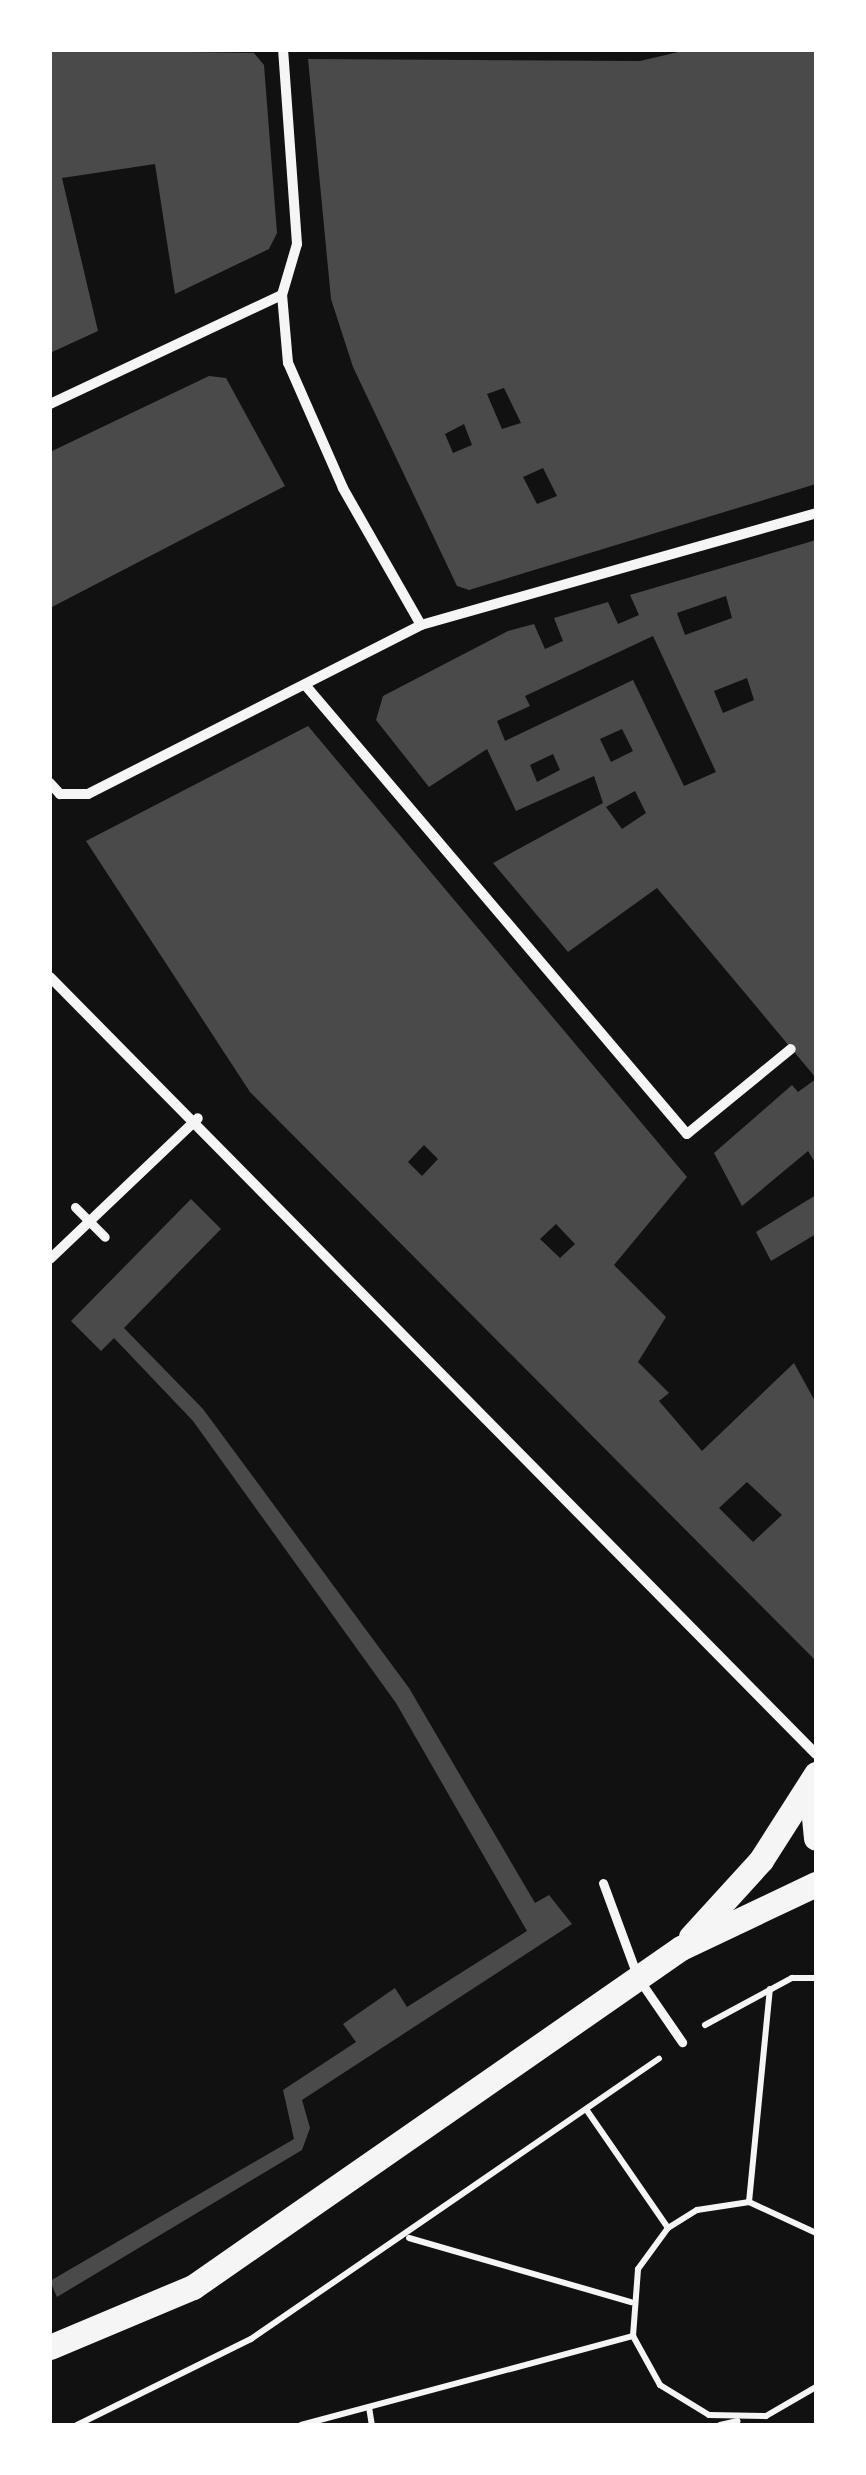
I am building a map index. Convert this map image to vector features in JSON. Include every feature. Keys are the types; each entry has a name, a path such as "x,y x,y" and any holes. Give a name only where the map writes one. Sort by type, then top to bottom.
{"main road":[{"path":"814,1778 816,1838"},
{"path":"680,1948 761,1860 814,1778"},
{"path":"50,2347 193,2287 680,1948 816,1884"}],"street":[{"path":"283,50 298,244 282,295 288,363 343,488 421,626"},
{"path":"50,404 282,295"},
{"path":"50,783 60,794 88,794 421,626 816,513"},
{"path":"306,686 687,1134 791,1049"},
{"path":"50,977 198,1118 816,1754"},
{"path":"50,1259 198,1118"},
{"path":"75,1207 106,1237"},
{"path":"603,1883 638,1978 682,2042"}],"path":[{"path":"77,2425 252,2339 408,2237 682,2042 770,1988 816,1978"},
{"path":"749,2202 770,1988"},
{"path":"588,2112 668,2228"},
{"path":"747,2419 675,2398 634,2336 631,2302 638,2269 668,2228 697,2210 749,2202 816,2234"},
{"path":"408,2237 631,2302"},
{"path":"301,2425 634,2336"},
{"path":"720,2425 747,2419 816,2387"},
{"path":"368,2407 372,2425"}],"building":[{"path":"50,50 254,53 264,65 277,233 269,249 175,294 155,164 62,178 98,331 50,353"},
{"path":"687,50 816,50 816,484 469,590 457,586 353,367 331,299 308,59 640,61","holes":["504,388 521,423 502,429 487,394","464,424 472,445 453,453 445,434","543,468 557,496 537,504 523,477"]},
{"path":"209,376 226,378 285,486 50,608 50,452"},
{"path":"816,540 816,1078 657,888 568,952 493,863 603,803 594,776 516,811 487,749 429,787 376,720 383,696 508,631 534,624 545,649 563,641 554,618 608,602 618,624 639,615 630,595","holes":["726,596 732,618 685,635 677,613","653,636 716,772 684,786 633,680 505,741 497,721 530,706 525,696","747,678 754,700 723,713 714,691","622,729 633,751 611,762 600,739","553,754 560,770 537,782 530,765","635,791 646,813 622,829 606,807"]},
{"path":"308,726 687,1177 614,1265 666,1317 638,1362 669,1393 659,1401 702,1451 794,1363 816,1403 816,1661 250,1092 86,841","holes":["424,1145 438,1159 422,1176 408,1162","556,1224 575,1244 560,1258 540,1239","747,1482 782,1515 753,1542 719,1508"]},
{"path":"816,1079 816,1164 808,1151 742,1206 714,1153 792,1085 798,1092"},
{"path":"816,1195 816,1234 771,1261 756,1232"},
{"path":"191,1199 221,1229 124,1328 203,1409 409,1688 535,1903 549,1895 572,1924 302,2100 310,2128 302,2150 57,2297 50,2281 294,2139 283,2090 356,2042 343,2024 395,1988 407,2007 527,1931 396,1703 193,1421 114,1338 101,1351 71,1321"}]}
